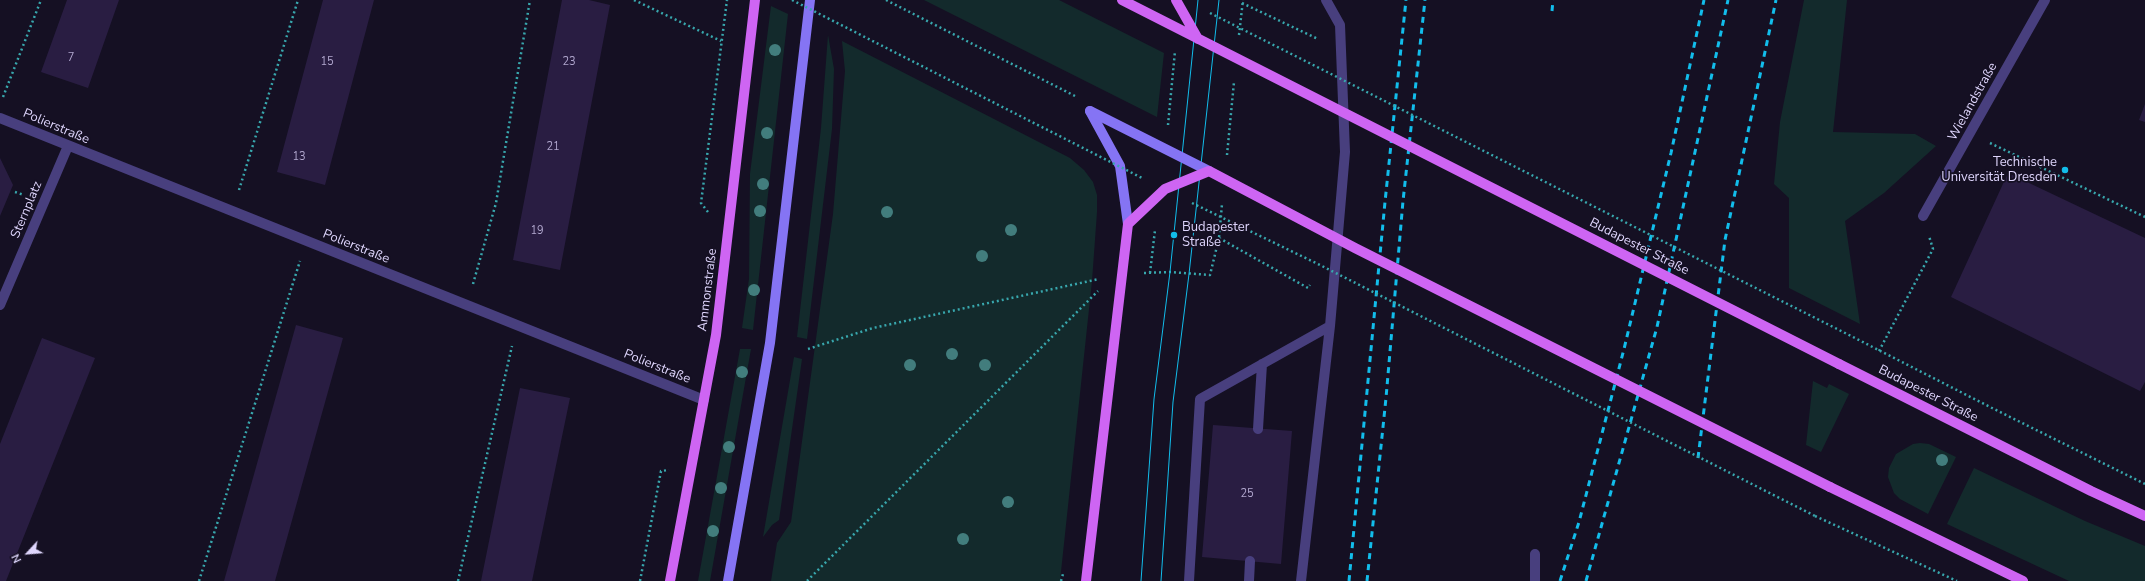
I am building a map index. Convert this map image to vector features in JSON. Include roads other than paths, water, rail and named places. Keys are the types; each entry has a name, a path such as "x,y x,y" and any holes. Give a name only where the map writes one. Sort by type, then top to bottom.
{"main road":[{"name":"Ammonstraße","path":"670,581 716,335 755,0"},
{"path":"728,581 770,344 810,0"},
{"name":"Budapester Straße","path":"1122,0 1839,364 2091,491 2145,516"},
{"path":"1176,0 1198,39"},
{"path":"1086,581 1128,224 1120,166 1090,111 1209,170 1362,251 1830,487 2023,581"},
{"path":"1128,224 1165,189 1209,170"}],"street":[{"path":"1301,581 1330,326 1345,152 1340,25 1326,0"},
{"name":"Wielandstraße","path":"1923,216 2045,0"},
{"name":"Polierstraße","path":"0,118 704,400"},
{"name":"Sternplatz","path":"0,305 68,146"},
{"path":"1189,581 1200,399 1330,326"},
{"path":"1258,428 1262,364"},
{"path":"1535,554 1535,581"},
{"path":"1249,581 1250,561"}],"tram line":[{"path":"1141,581 1154,399 1170,272 1198,0"},
{"path":"1161,581 1173,402 1189,274 1219,0"}],"railway":[{"path":"1349,581 1406,0"},
{"path":"1367,581 1386,398 1403,201 1425,0"},
{"path":"1552,11 1553,0"},
{"path":"1560,581 1579,522 1624,349 1671,153 1704,0"},
{"path":"1586,581 1657,327 1728,0"},
{"path":"1698,458 1725,240 1776,0"}],"place":[{"name":"Technische Universität Dresden","path":"2065,170"},
{"name":"Budapester Straße","path":"1174,235"}]}
